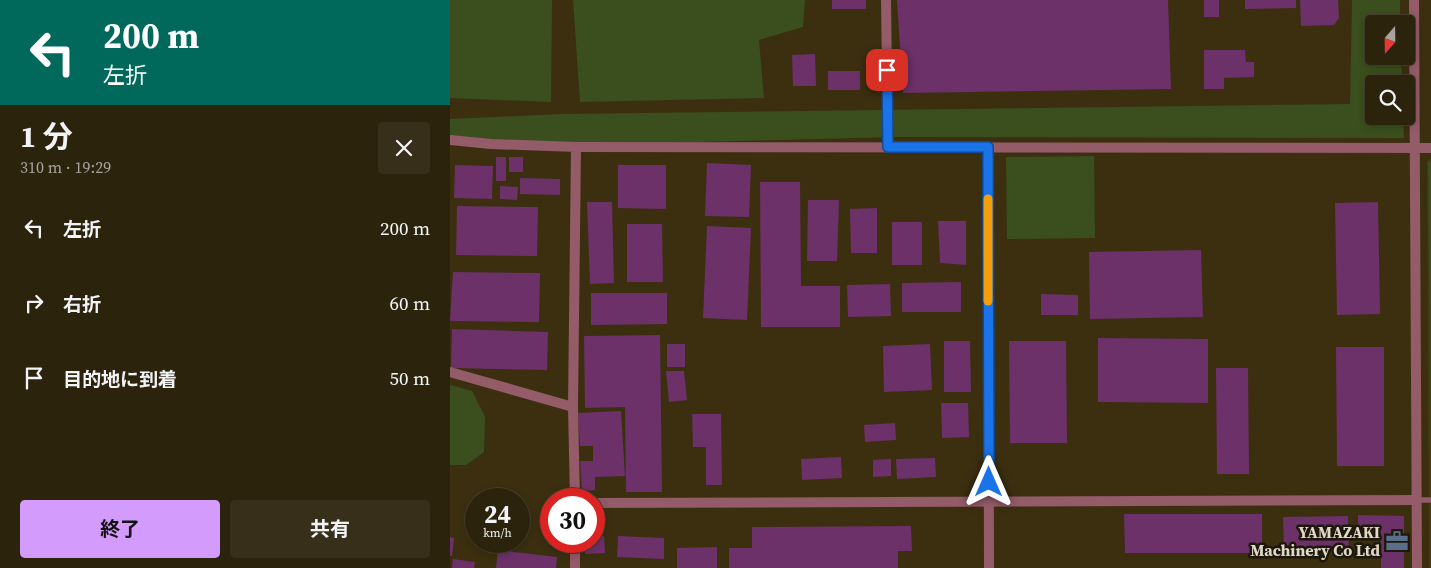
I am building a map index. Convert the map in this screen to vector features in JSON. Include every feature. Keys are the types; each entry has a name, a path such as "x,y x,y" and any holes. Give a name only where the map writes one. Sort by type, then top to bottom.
{"street":[{"path":"886,0 888,147"},
{"path":"1414,0 1417,568"},
{"path":"450,140 491,144 576,147 1431,148"},
{"path":"575,488 573,407 576,147"},
{"path":"988,147 989,568"},
{"path":"450,372 573,407"},
{"path":"605,503 1416,500"},
{"path":"575,553 575,568"}],"lane":[{"path":"1416,500 1431,500"}],"shaded area":[{"path":"1431,158 1431,568 1429,568 1427,162"}],"green space":[{"path":"450,0 552,0 551,102 450,98"},
{"path":"573,0 805,0 803,27 759,40 764,98 580,102"},
{"path":"1352,0 1400,0 1400,15 1365,15 1365,65 1401,65 1402,75 1365,75 1365,125 1403,125 1404,138 892,137 548,146 450,137 450,119 562,114 1350,104"},
{"path":"1094,156 1095,238 1007,239 1006,157"},
{"path":"1431,160 1431,465 1428,163"},
{"path":"450,385 472,391 485,417 484,452 466,465 450,465"}],"building":[{"path":"832,0 866,0 866,9 832,9"},
{"path":"897,0 1168,0 1171,89 903,93"},
{"path":"1204,0 1219,0 1219,17 1204,17"},
{"path":"1245,0 1296,0 1296,8 1245,9"},
{"path":"1300,0 1338,0 1339,18 1334,25 1301,26"},
{"path":"1204,50 1245,50 1246,62 1254,62 1254,77 1224,78 1224,89 1204,89"},
{"path":"815,54 816,86 793,86 792,55"},
{"path":"828,71 860,71 860,90 828,90"},
{"path":"496,157 506,157 506,181 496,181"},
{"path":"509,157 523,157 523,172 509,172"},
{"path":"707,163 751,165 749,217 705,216"},
{"path":"455,165 493,166 492,199 454,198"},
{"path":"618,165 666,165 666,209 618,208"},
{"path":"520,178 560,179 560,195 520,194"},
{"path":"760,182 800,182 801,286 840,286 840,327 761,327"},
{"path":"500,186 518,187 517,200 500,199"},
{"path":"808,200 839,200 837,261 807,261"},
{"path":"587,202 612,202 614,283 590,284"},
{"path":"1378,202 1380,314 1337,315 1335,203"},
{"path":"457,206 538,207 537,256 456,255"},
{"path":"877,208 877,253 851,253 850,209"},
{"path":"938,221 966,221 966,265 940,263"},
{"path":"892,222 922,222 922,265 892,265"},
{"path":"627,224 662,224 663,282 627,282"},
{"path":"707,226 751,228 747,320 703,318"},
{"path":"1201,250 1203,317 1090,319 1089,252"},
{"path":"453,272 540,273 539,322 450,321"},
{"path":"961,282 961,312 902,312 902,283"},
{"path":"890,284 891,316 848,317 847,285"},
{"path":"591,293 667,293 667,324 591,325"},
{"path":"1041,294 1078,295 1078,315 1041,315"},
{"path":"452,329 548,332 547,370 451,368"},
{"path":"660,335 662,492 626,492 625,407 585,408 584,336"},
{"path":"1098,338 1208,339 1208,403 1098,402"},
{"path":"944,341 970,341 971,392 944,392"},
{"path":"1009,341 1066,341 1067,443 1010,443"},
{"path":"667,344 685,344 685,367 667,367"},
{"path":"930,344 932,390 884,392 883,346"},
{"path":"1336,347 1384,347 1384,466 1337,466"},
{"path":"1216,368 1248,368 1249,474 1217,474"},
{"path":"666,371 684,371 687,400 669,402"},
{"path":"941,403 968,403 969,437 942,438"},
{"path":"621,411 625,476 595,477 595,488 582,488 580,461 593,461 593,446 580,446 578,413"},
{"path":"692,414 721,414 722,485 706,485 706,447 693,447"},
{"path":"895,423 896,440 865,442 864,425"},
{"path":"841,457 842,478 802,480 801,459"},
{"path":"935,458 936,477 897,479 896,459"},
{"path":"891,459 891,476 873,477 873,460"},
{"path":"1124,514 1262,514 1262,553 1125,553"},
{"path":"1358,515 1404,516 1404,568 1381,568 1381,533 1362,533 1363,526 1358,526"},
{"path":"1348,516 1349,553 1331,554 1331,546 1284,548 1283,517"},
{"path":"911,526 912,551 898,551 898,568 729,568 729,548 752,548 752,527"},
{"path":"618,536 664,538 664,559 617,557"},
{"path":"450,537 454,538 452,556 450,556"},
{"path":"717,547 717,568 677,568 677,548"},
{"path":"498,553 523,553 557,557 556,568 496,568"},
{"path":"453,559 475,562 474,568 452,568"}],"slow traffic":[{"path":"988,199 988,301"}],"place":[{"name":"YAMAZAKI Machinery Co Ltd","path":"1397,541"}],"route":[{"path":"887,70 888,147 988,147 989,482"}]}
